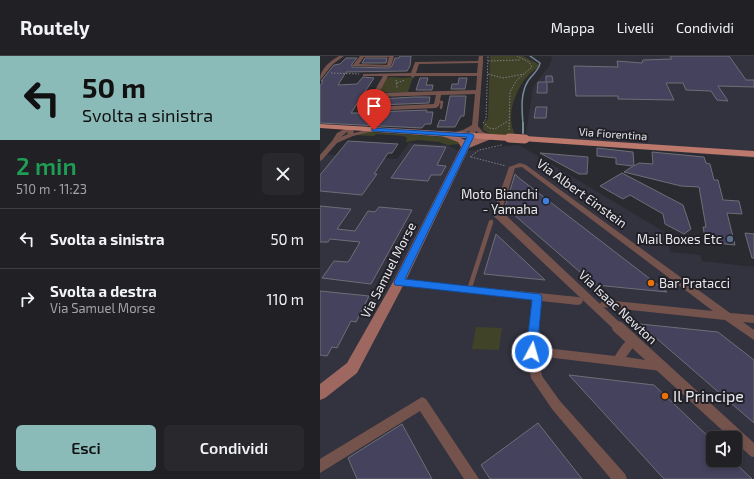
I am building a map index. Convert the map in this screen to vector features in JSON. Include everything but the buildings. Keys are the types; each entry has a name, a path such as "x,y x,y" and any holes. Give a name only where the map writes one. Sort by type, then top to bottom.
{"main road":[{"name":"Via Fiorentina","path":"323,126 350,131 374,130 445,134 475,129 492,137 509,139 754,154"}],"street":[{"path":"321,76 331,63 342,56"},
{"path":"362,56 378,56 392,56 389,66 355,65 362,56"},
{"path":"446,62 447,56"},
{"path":"413,76 417,63 481,59 475,129"},
{"path":"365,75 385,77 480,74"},
{"path":"385,77 367,108 436,106 440,91"},
{"path":"375,95 440,91 478,92"},
{"path":"323,126 340,134"},
{"name":"Via Samuel Morse","path":"320,393 352,368 399,282 466,153 475,129"},
{"path":"320,159 340,134 350,131"},
{"path":"335,142 350,131"},
{"path":"445,134 460,140 466,153 477,141 492,137"},
{"name":"Via Albert Einstein","path":"511,169 520,165 524,166 754,336"},
{"name":"Via Isaac Newton","path":"511,169 497,213 633,341 754,451"},
{"path":"399,282 578,301"},
{"path":"537,297 532,352 537,378 556,405 620,479"},
{"path":"605,304 754,318"},
{"path":"617,361 633,341"},
{"path":"532,352 661,366"},
{"path":"320,466 422,403 472,479"}],"lane":[{"path":"437,102 442,102 442,108"},
{"path":"469,290 491,222"}],"path":[{"path":"475,129 486,119 488,56"},
{"path":"517,56 522,60"},
{"path":"466,153 509,139 508,121 510,92 516,81 526,74 532,67 529,62 522,60 488,61"},
{"path":"488,74 503,78 526,74"},
{"path":"321,76 365,75"},
{"path":"385,77 397,81 396,88 407,94"},
{"path":"483,122 489,128 496,129 508,121"},
{"path":"466,153 511,169"}],"shaded area":[{"path":"551,56 754,56 754,158 525,141 533,87 549,66 552,59"},
{"path":"409,143 448,145 457,150 469,151 519,145 668,234 670,252 700,255 702,261 754,267 754,479 320,479 320,154 397,159"}],"green space":[{"path":"490,56 523,56 538,64 538,67 522,84 512,106 511,122 516,136 490,134 482,129 483,124 488,119"},
{"path":"413,77 408,92 379,92 387,78"},
{"path":"370,132 447,137 457,140 461,144 448,145 439,142 418,140 406,142 407,138 404,136 376,134 374,136 355,135"},
{"path":"476,327 502,328 499,350 472,349"}],"waterway":[{"path":"523,124 522,102 525,86 540,63 530,56"},
{"path":"523,124 523,133"}],"place":[{"name":"Moto Bianchi - Yamaha","path":"546,201"},
{"name":"Mail Boxes Etc","path":"730,239"},
{"name":"Bar Pratacci","path":"651,283"},
{"name":"Il Principe","path":"665,396"}],"route":[{"path":"374,130 471,136 399,282 537,297 532,352"}]}
